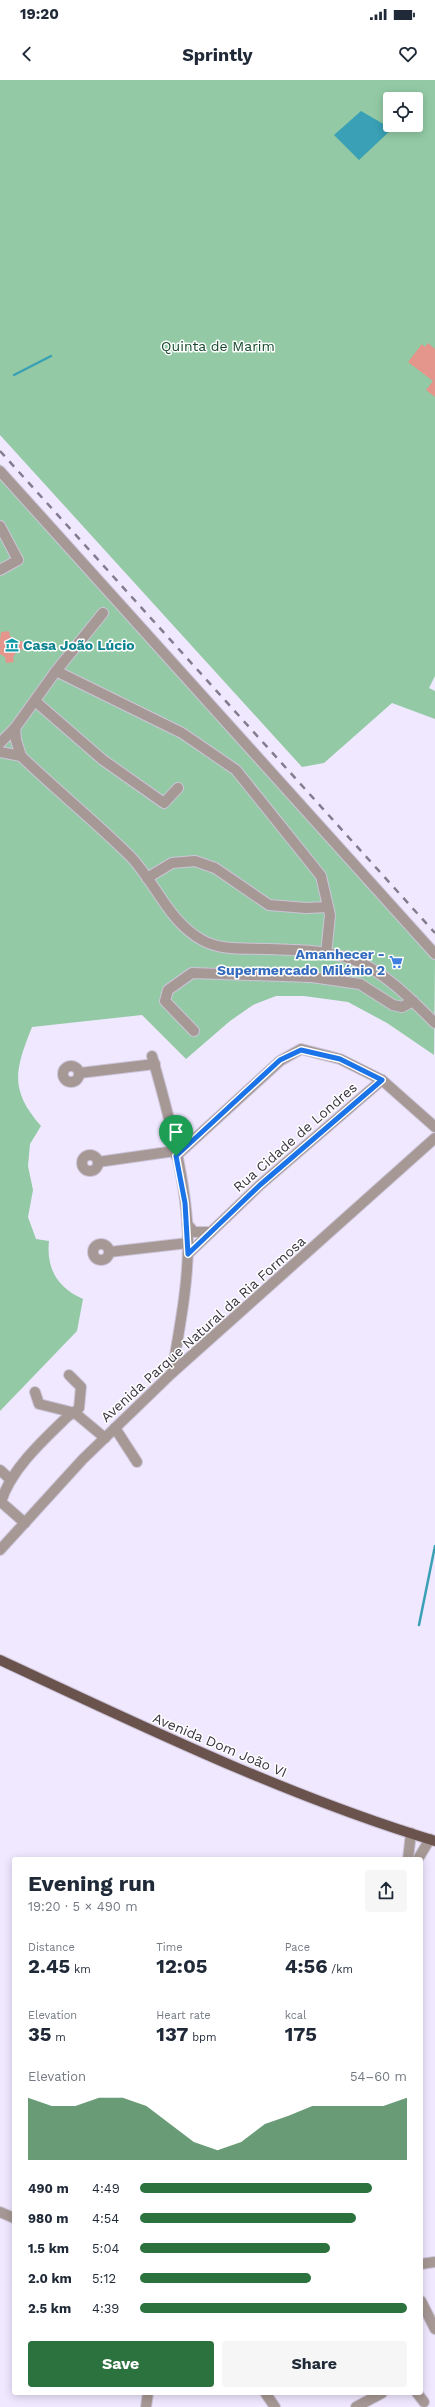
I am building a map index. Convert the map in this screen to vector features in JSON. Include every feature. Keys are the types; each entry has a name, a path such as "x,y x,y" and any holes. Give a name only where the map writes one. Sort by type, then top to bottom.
{"main road":[{"name":"Avenida Dom João VI","path":"0,1660 113,1714 284,1788 432,1840"}],"street":[{"path":"0,471 435,954"},
{"path":"0,526 18,560 0,570"},
{"path":"0,743 15,728 56,671 104,613"},
{"path":"56,671 182,732 236,770 321,876 330,915 326,954"},
{"path":"35,701 103,760 164,803 178,788"},
{"path":"15,728 21,756"},
{"path":"0,752 21,756 131,857 161,900 185,928 202,941 220,947 298,950 355,960 386,979 413,1001 435,1023"},
{"path":"147,878 172,863 195,861 215,868 269,905 306,908 328,907"},
{"path":"194,1031 165,1001 168,990 192,973 312,978 360,984 393,1005 402,1007 413,1001"},
{"path":"98,1162 176,1153 280,1060 301,1050 340,1059 382,1080 435,1127"},
{"path":"80,1073 153,1060 166,1104 176,1153 187,1224 188,1254 186,1296 172,1373"},
{"name":"Rua Cidade de Londres","path":"188,1254 260,1185 382,1080"},
{"name":"Avenida Parque Natural da Ria Formosa","path":"0,1550 105,1438 172,1373 435,1138"},
{"path":"187,1224 194,1232 211,1232"},
{"path":"109,1252 188,1243"},
{"path":"25,1523 0,1502 6,1487 11,1480 66,1417 75,1413 80,1408 81,1387 69,1375"},
{"path":"35,1392 39,1404 75,1413 105,1438"},
{"path":"115,1428 137,1462"},
{"path":"0,1470 11,1480"},
{"path":"408,1857 411,1833"},
{"path":"419,1857 432,1840"},
{"path":"0,2212 12,2217"},
{"path":"423,2264 435,2262"},
{"path":"423,2308 435,2329"},
{"path":"146,2407 148,2395"},
{"path":"268,2395 275,2407"},
{"path":"356,2407 378,2395"},
{"path":"419,2395 424,2402"}],"green space":[{"name":"Quinta de Marim","path":"0,80 435,80 435,676 429,688 435,691 435,719 392,703 324,763 302,767 0,435"},
{"path":"0,464 435,960 434,1055 387,1023 348,1002 304,996 276,996 253,1005 230,1021 186,1059 142,1015 32,1027 22,1055 18,1079 24,1101 41,1126 30,1144 28,1166 33,1190 28,1217 36,1239 49,1241 52,1269 60,1283 83,1299 77,1331 0,1411"}],"water":[{"path":"361,111 383,124 383,132 389,132 359,160 334,135"}],"building":[{"path":"428,343 435,349 435,397 426,390 433,381 408,362 422,344 425,347"},
{"name":"Casa João Lúcio","path":"9,631 10,636 17,642 22,641 24,649 18,650 13,657 14,662 6,663 5,657 0,654 0,640 1,632"}],"waterway":[{"path":"14,375 51,356"},
{"path":"419,1625 435,1546"}],"railway":[{"path":"0,451 435,933"}],"place":[{"name":"Casa João Lúcio","path":"12,645"},
{"name":"Amanhecer - Supermercado Milénio 2","path":"396,962"}],"route":[{"path":"301,1050 340,1059 382,1080 260,1185 188,1254 185,1203 176,1156 280,1060 301,1050"}]}
